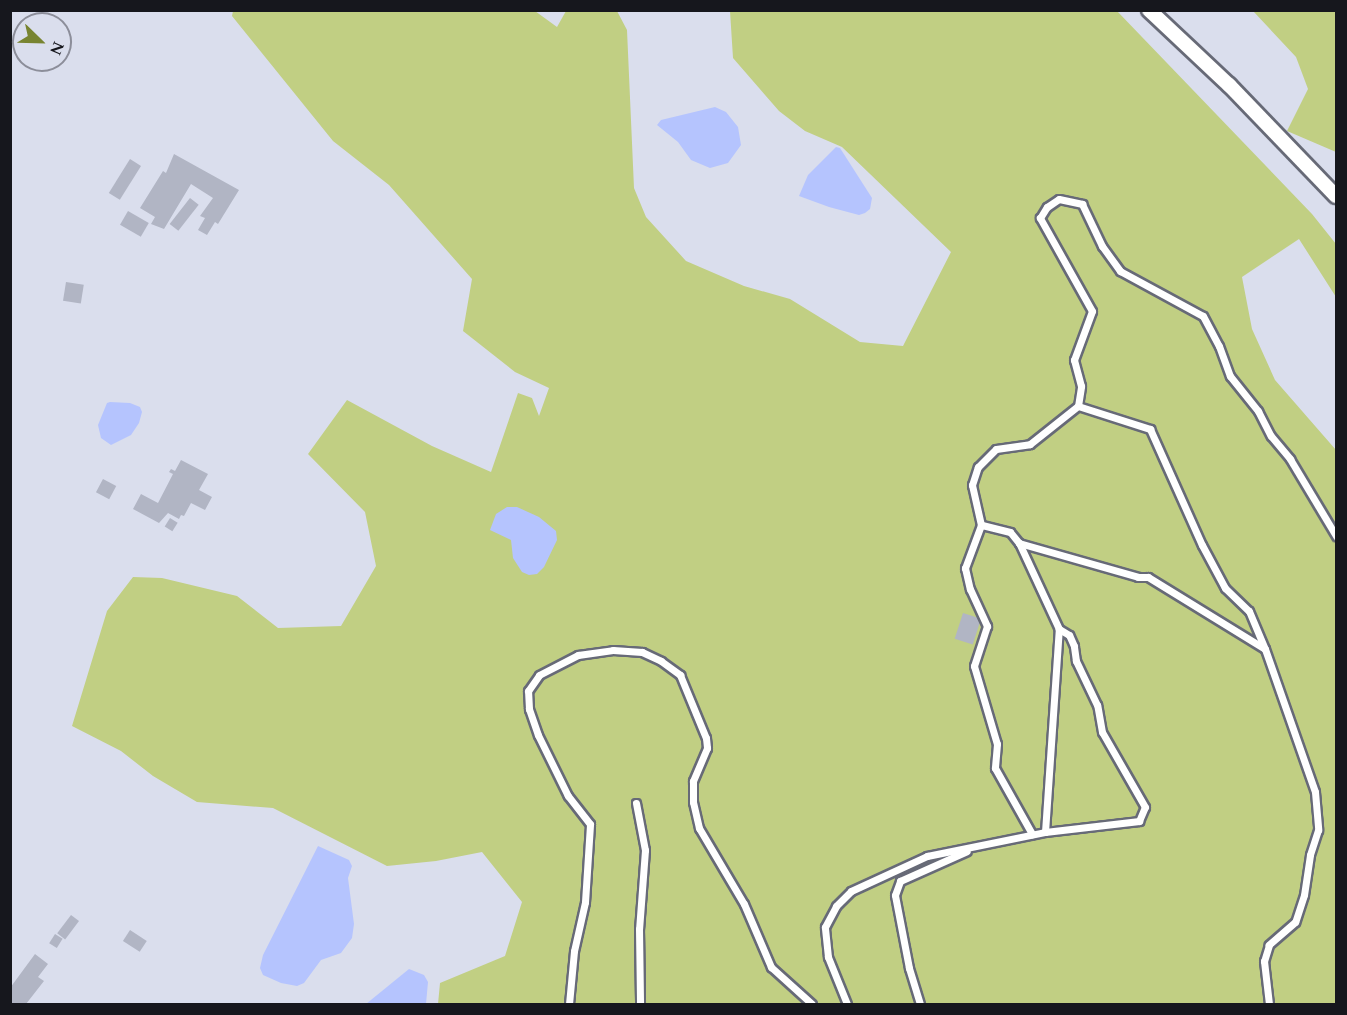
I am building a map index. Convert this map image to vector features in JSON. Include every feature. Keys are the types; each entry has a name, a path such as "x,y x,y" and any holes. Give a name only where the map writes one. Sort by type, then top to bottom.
{"street":[{"path":"1149,10 1229,85 1336,196"}],"lane":[{"path":"1032,834 995,768 997,744 989,710 978,686 974,666 987,626 970,589 965,568 981,525 972,485 978,467 996,449 1030,444 1078,406 1081,386 1074,360 1092,311 1040,218 1047,207 1059,199 1082,204 1102,246 1120,271 1203,316 1219,346 1230,376 1246,395 1271,436 1290,459 1336,536"},
{"path":"1078,406 1150,429 1202,545 1225,588 1249,611 1265,649 1315,792 1318,830 1310,855 1304,895 1295,922 1269,945 1264,961 1269,1005"},
{"path":"981,525 1010,532 1019,543 1059,629 1045,832"},
{"path":"1019,543 1148,577 1265,649"},
{"path":"847,1005 828,957 825,927 836,906 851,891 927,856 1032,834 1139,821 1145,807 1102,732 1097,705 1076,661 1069,635 1059,629"},
{"path":"568,1005 574,951 585,902 590,824 568,796 538,735 529,709 528,691 539,675 579,655 613,650 642,652 661,661 680,675 706,738 707,748 693,781 693,802 699,828 744,904 771,967 812,1005"},
{"path":"636,803 645,850 639,929 640,1005"},
{"path":"920,1005 909,968 896,895 900,881 984,844"}],"green space":[{"path":"233,11 535,11 557,27 566,11 617,11 627,30 634,188 646,217 686,261 744,286 790,299 860,342 903,346 951,252 842,147 805,131 779,111 733,58 730,11 1117,11 1312,214 1336,244 1336,297 1299,239 1242,277 1252,329 1275,380 1336,450 1336,1004 438,1004 440,983 505,956 522,902 482,852 436,861 387,866 273,808 197,802 153,776 121,751 72,726 107,611 133,577 162,578 237,596 278,628 341,626 376,566 365,512 308,454 347,400 432,446 491,472 518,393 532,398 539,416 549,388 515,372 463,331 472,279 389,185 333,141 232,16"},
{"path":"1253,11 1336,11 1336,152 1287,131 1308,89 1296,57"}],"water":[{"path":"715,107 726,112 738,127 741,145 728,163 710,168 691,160 678,142 657,125 661,120"},
{"path":"836,147 840,148 872,198 870,209 865,213 859,215 799,196 808,175"},
{"path":"107,403 130,403 140,407 142,412 139,423 131,435 111,445 101,438 98,425"},
{"path":"507,507 517,507 539,517 556,531 557,540 544,567 537,574 529,575 522,572 513,558 511,540 490,530 496,514"},
{"path":"318,846 349,860 352,866 348,878 354,924 352,938 341,953 321,960 304,983 297,986 281,983 263,975 260,968 263,955"},
{"path":"409,969 424,975 428,982 426,1004 366,1004"}],"building":[{"path":"174,154 239,190 218,224 215,222 207,235 198,230 205,218 200,216 213,198 191,184 164,229 151,224 155,217 140,208 163,171 166,173"},
{"path":"130,159 141,166 120,200 109,193"},
{"path":"190,198 199,205 178,231 170,224"},
{"path":"128,211 149,223 141,237 120,225"},
{"path":"66,282 84,285 81,304 63,301"},
{"path":"181,460 208,474 199,490 212,497 205,510 191,503 184,516 181,515 179,519 168,513 159,523 133,509 141,494 158,503 173,474 169,472 171,469 175,471"},
{"path":"103,479 116,486 109,499 96,492"},
{"path":"170,518 178,523 172,531 165,526"},
{"path":"963,613 981,619 973,645 955,639"},
{"path":"71,915 79,921 65,939 57,933"},
{"path":"130,930 147,941 140,952 123,941"},
{"path":"55,934 63,939 57,948 49,943"},
{"path":"35,954 48,964 38,977 44,981 26,1004 10,1004 10,988"}]}
